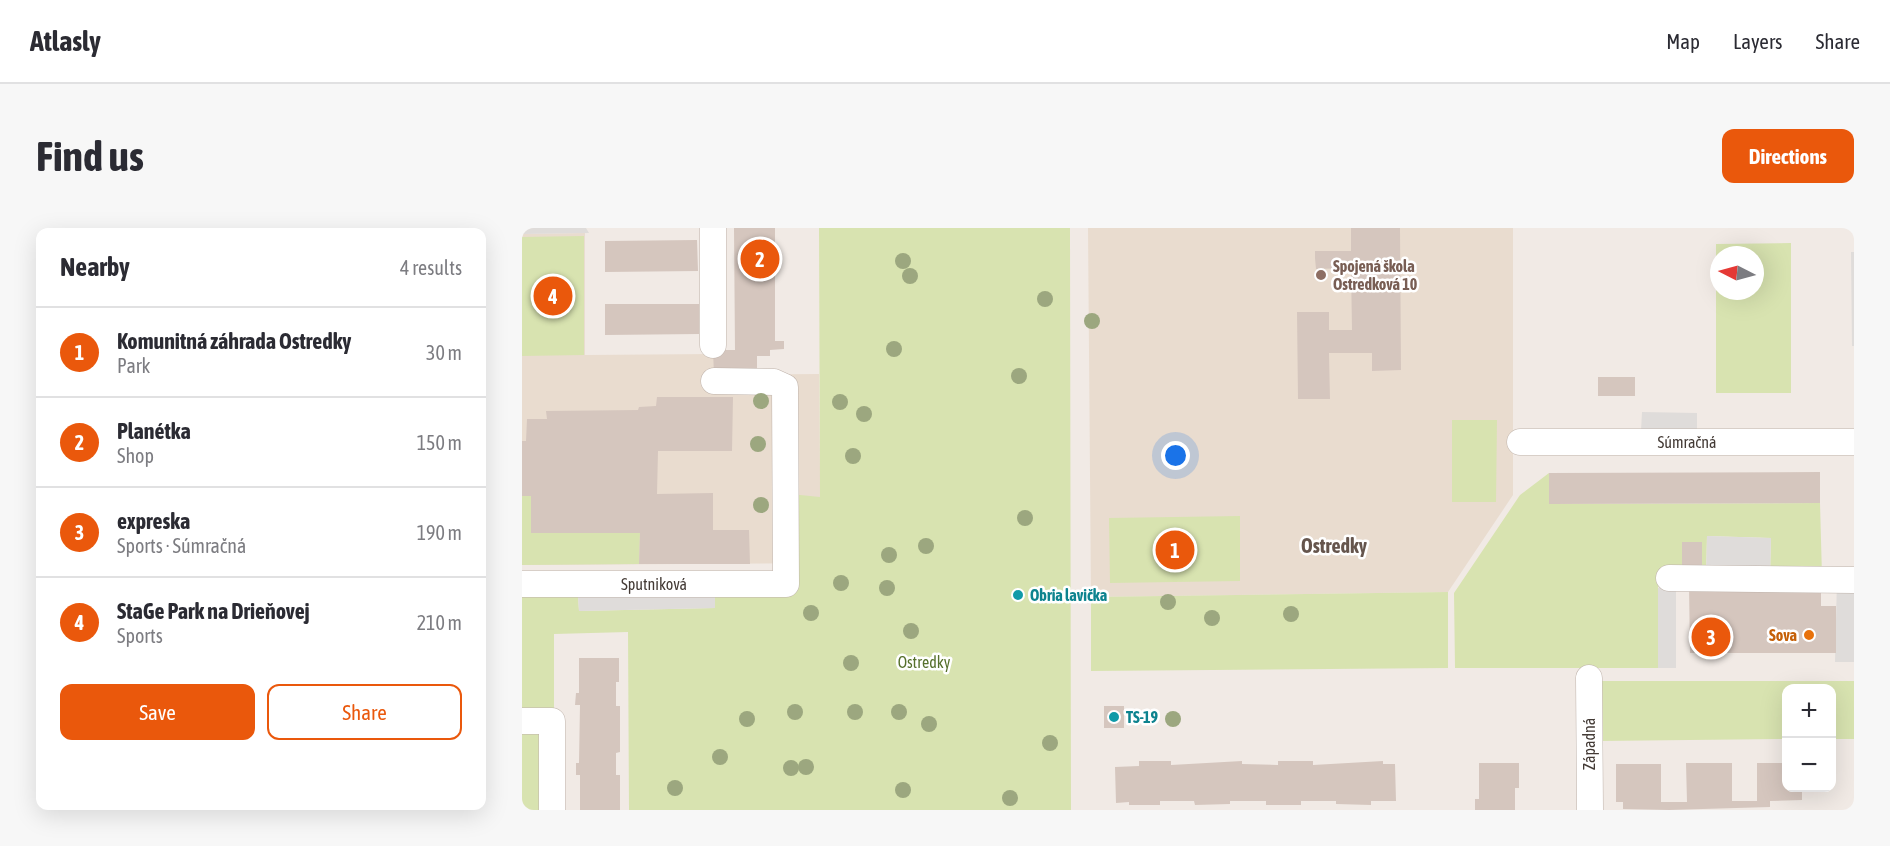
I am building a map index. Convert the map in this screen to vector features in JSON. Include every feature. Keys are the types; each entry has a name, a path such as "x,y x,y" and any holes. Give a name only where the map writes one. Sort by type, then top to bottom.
{"street":[{"path":"712,228 713,345"},
{"name":"Sputniková","path":"522,584 786,584 785,387 774,382 714,381"},
{"name":"Súmračná","path":"1520,442 1854,442"},
{"path":"1669,578 1854,580"},
{"name":"Západná","path":"1589,678 1590,810"},
{"path":"522,721 552,721 552,810"}],"shaded area":[{"path":"522,228 586,228 589,233 522,234"},
{"path":"1088,228 1513,228 1513,495 1448,592 1091,597"},
{"path":"585,233 585,355 714,354 714,375 819,374 821,563 522,565 522,234"},
{"path":"1851,252 1854,252 1854,346 1852,346"},
{"path":"1642,412 1697,413 1697,432 1641,431"},
{"path":"1707,536 1771,538 1770,577 1706,575"},
{"path":"1837,579 1854,580 1854,662 1835,662"},
{"path":"1658,588 1676,588 1676,668 1658,668"},
{"path":"715,593 715,608 579,611 578,596"}],"green space":[{"name":"Ostredky","path":"819,228 1070,228 1071,810 629,810 628,632 554,634 554,810 522,810 522,596 578,596 579,611 715,608 715,593 779,596 790,494 820,497"},
{"path":"584,236 584,355 522,356 522,237"},
{"path":"1791,243 1791,393 1716,393 1716,300 1764,300 1764,246 1716,246 1716,244"},
{"path":"1452,420 1497,420 1496,502 1452,502"},
{"path":"1549,473 1549,504 1820,503 1822,576 1770,577 1771,538 1707,536 1706,575 1662,573 1658,588 1658,668 1455,668 1454,593 1520,495"},
{"path":"522,496 531,496 531,533 640,533 639,564 522,565"},
{"path":"1240,516 1240,581 1110,583 1109,518"},
{"path":"1448,592 1448,668 1091,671 1091,597"},
{"path":"1599,681 1854,681 1854,739 1836,739 1836,684 1782,684 1782,739 1599,741"}],"building":[{"path":"734,228 775,228 775,341 784,341 784,349 770,350 770,356 757,356 757,375 714,375 713,350 735,350"},
{"path":"1351,228 1400,228 1401,370 1372,371 1372,353 1329,353 1330,399 1298,399 1297,312 1329,312 1329,330 1352,330 1351,268 1316,269 1315,258 1315,251 1351,251"},
{"path":"697,240 698,271 605,272 605,241"},
{"path":"605,304 699,304 699,334 605,335"},
{"path":"1598,377 1635,377 1635,396 1598,396"},
{"path":"657,397 733,397 732,451 658,451 657,494 713,493 713,530 749,530 750,564 639,564 640,533 531,533 531,496 522,496 522,441 526,441 527,419 547,419 546,411 638,410 639,407 656,406"},
{"path":"1820,472 1820,503 1549,504 1549,473"},
{"path":"1682,542 1702,542 1702,565 1682,565"},
{"path":"1689,585 1821,585 1821,606 1836,606 1836,653 1690,653"},
{"path":"579,658 619,658 616,706 620,706 620,752 616,753 616,775 620,775 620,810 580,810 580,775 576,775 576,763 579,763 580,705 575,705 576,693 579,693"},
{"name":"TS-19","path":"1104,706 1124,706 1124,728 1104,728"},
{"path":"1139,761 1171,761 1171,765 1242,761 1242,764 1278,765 1278,761 1313,761 1313,765 1383,761 1383,764 1395,764 1396,801 1371,801 1371,805 1336,804 1336,801 1301,801 1301,805 1266,805 1266,801 1230,801 1230,804 1195,805 1194,801 1160,801 1160,805 1116,803 1115,767 1139,766"},
{"path":"1479,763 1519,763 1519,788 1515,788 1515,810 1475,810 1475,799 1479,799"},
{"path":"1686,763 1732,763 1732,801 1757,801 1757,763 1782,763 1782,792 1802,792 1802,800 1770,801 1770,807 1623,809 1623,802 1616,802 1616,764 1661,764 1661,802 1687,802"}],"place":[{"name":"Planétka","path":"760,259"},
{"name":"Spojená škola Ostredková 10","path":"1321,275"},
{"name":"StaGe Park na Drieňovej","path":"553,296"},
{"name":"Komunitná záhrada Ostredky","path":"1175,550"},
{"name":"Obria lavička","path":"1018,595"},
{"name":"Sova","path":"1809,635"},
{"name":"expreska","path":"1711,637"},
{"name":"TS-19","path":"1114,717"}],"district":[{"name":"Ostredky","path":"1334,546"}]}
